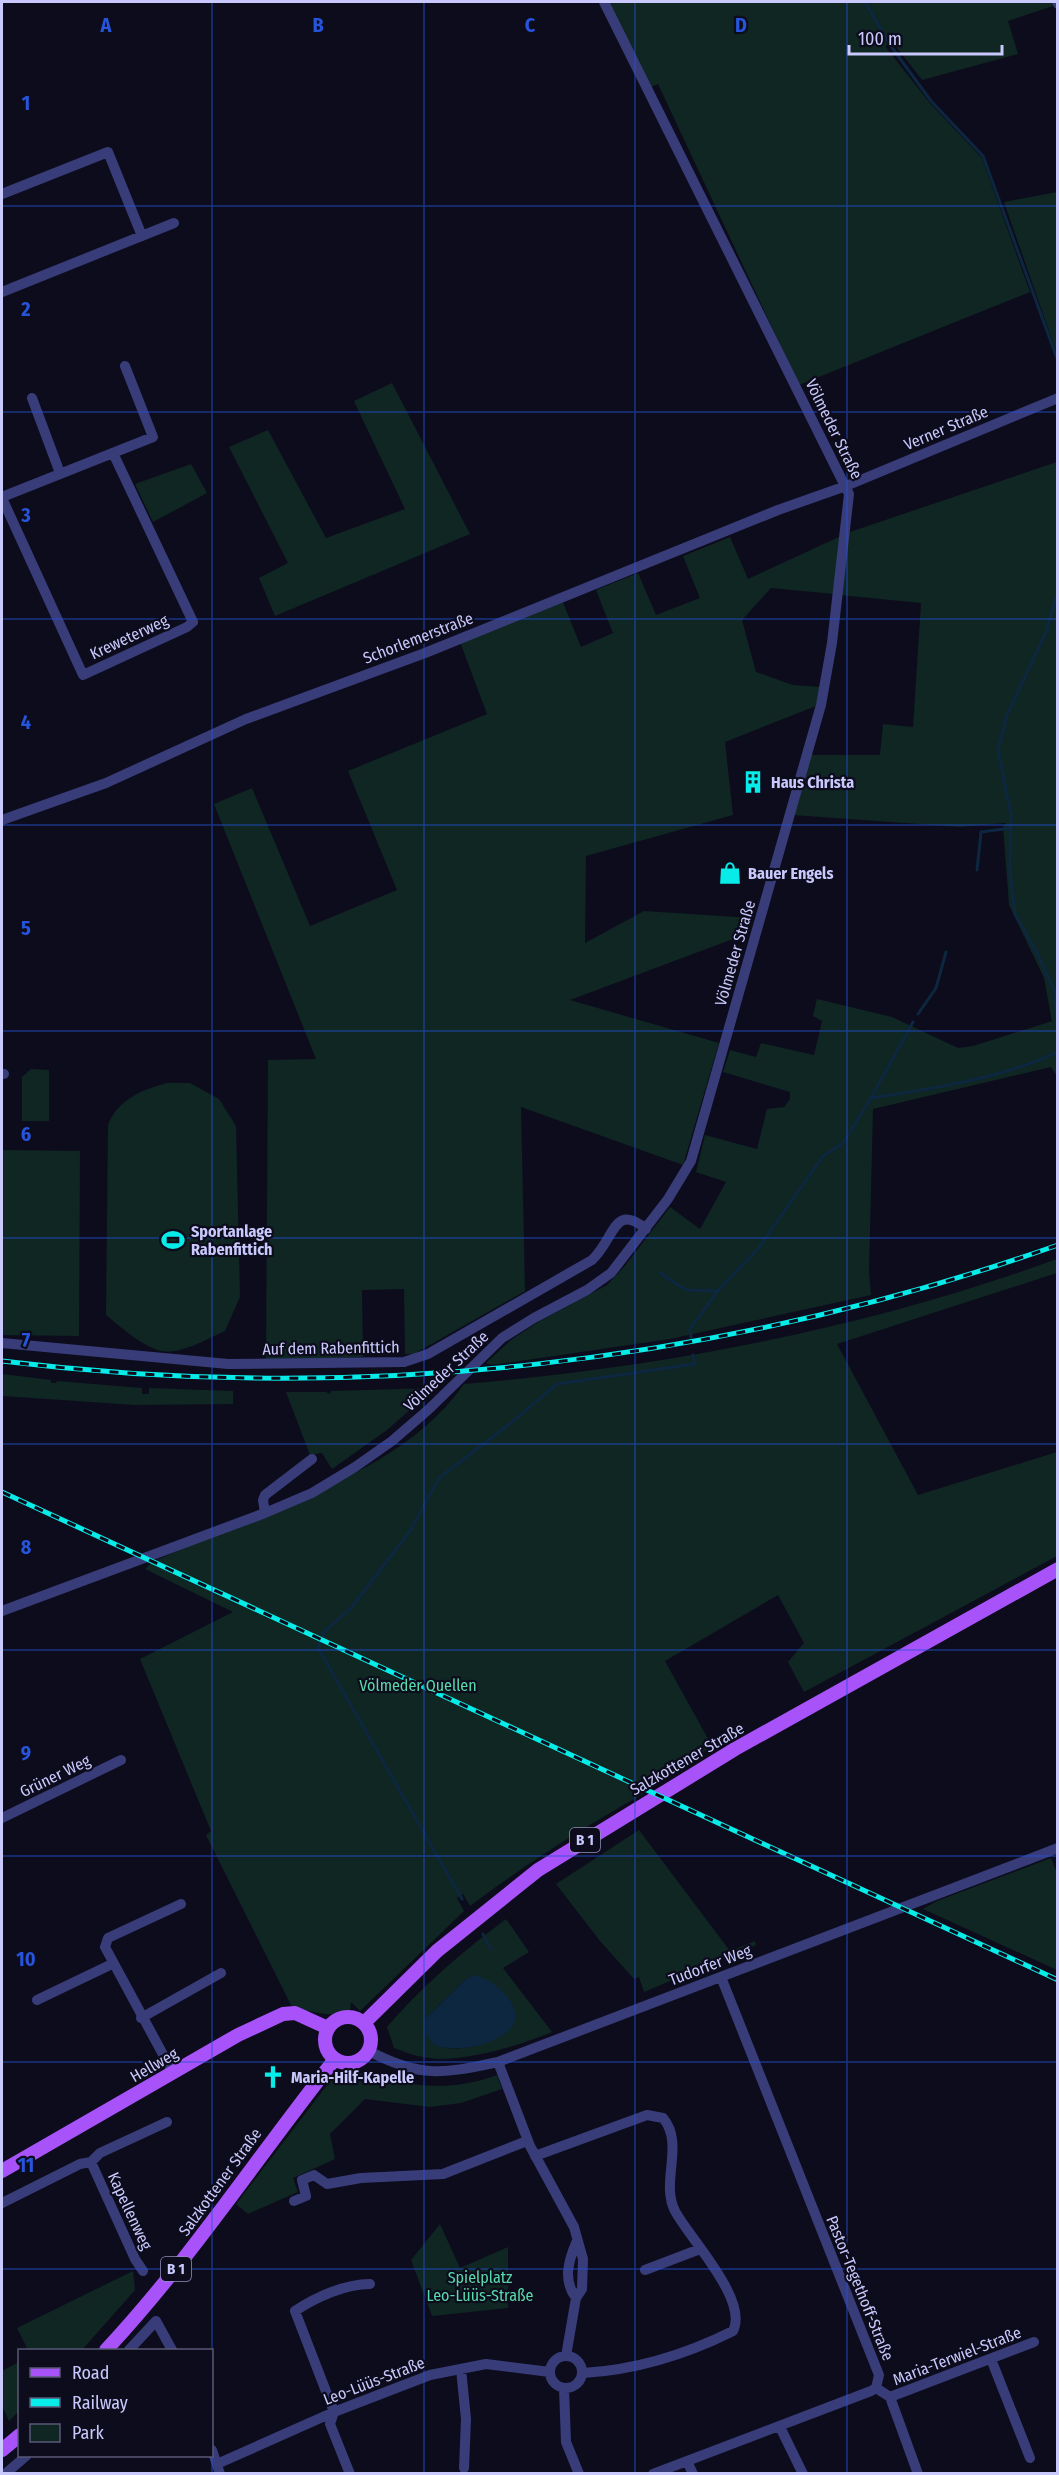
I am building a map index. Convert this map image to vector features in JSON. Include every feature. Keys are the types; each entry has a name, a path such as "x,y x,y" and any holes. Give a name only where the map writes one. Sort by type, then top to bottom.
{"main road":[{"name":"Salzkottener Straße","path":"364,2023 437,1951 538,1870 735,1749 1058,1569"},
{"name":"Hellweg","path":"2,2171 238,2035 283,2014 295,2013 328,2028"},
{"path":"345,2017 353,2017 364,2023 371,2033 369,2051 354,2062 346,2063 334,2059 328,2052 325,2041 328,2028 345,2017"},
{"name":"Salzkottener Straße","path":"107,2349 200,2239 334,2059"},
{"path":"2,2450 18,2437"}],"street":[{"name":"Völmeder Straße","path":"2,1611 265,1513 312,1492 392,1441 502,1338 534,1318 588,1290 611,1272 683,1178 697,1145 821,705 832,643 849,494 604,2"},
{"path":"2,194 108,152 142,236"},
{"path":"2,292 174,223"},
{"path":"2,498 153,437 125,366"},
{"path":"32,398 60,473"},
{"name":"Verner Straße","path":"846,486 1054,399"},
{"name":"Kreweterweg","path":"2,498 83,675 187,627 193,621 113,453"},
{"name":"Schorlemerstraße","path":"2,820 106,783 246,719 425,653 768,513 846,486"},
{"name":"Auf dem Rabenfittich","path":"2,1343 228,1364 404,1362 428,1354 591,1260 606,1245 620,1220 627,1217 633,1218 646,1229"},
{"path":"265,1513 263,1500 265,1495 312,1459"},
{"name":"Grüner Weg","path":"2,1818 121,1760"},
{"name":"Tudorfer Weg","path":"369,2051 398,2066 427,2072 461,2070 498,2062 1058,1848"},
{"path":"173,2073 141,2018 105,1947 108,1938 181,1904"},
{"path":"37,2000 112,1964"},
{"path":"141,2018 221,1973"},
{"name":"Pastor-Tegethoff-Straße","path":"653,2474 780,2427 876,2388 879,2375 721,1977"},
{"path":"498,2062 527,2141 574,2228 576,2243 583,2259 582,2289 576,2298 566,2356"},
{"path":"535,2157 647,2115 663,2118 669,2124 673,2142 671,2200 700,2249 715,2267 734,2307 737,2324 733,2331 634,2368 583,2373 573,2386 564,2388 552,2380 550,2372 557,2359 566,2356 574,2358 583,2373"},
{"name":"Kapellenweg","path":"2,2203 80,2164 91,2162 100,2153 167,2122"},
{"path":"294,2201 306,2196 302,2180 314,2175 327,2184 361,2178 442,2174 527,2141"},
{"name":"Kapellenweg","path":"91,2162 135,2259 143,2271"},
{"path":"645,2270 700,2249"},
{"path":"350,2474 330,2424 334,2412 296,2311 309,2301 356,2284 370,2284"},
{"path":"130,2349 156,2321 171,2349"},
{"name":"Maria-Terwiel-Straße","path":"890,2397 1034,2342"},
{"path":"991,2359 1030,2458"},
{"name":"Leo-Lüüs-Straße","path":"219,2469 334,2412 429,2375 486,2364 550,2372"},
{"path":"462,2368 466,2419 464,2468"},
{"path":"564,2388 566,2442 579,2474"},
{"name":"Maria-Terwiel-Straße","path":"876,2388 890,2397 918,2474"},
{"path":"780,2427 803,2474"},
{"path":"213,2453 219,2469"},
{"path":"5,2474 25,2457"},
{"path":"687,2461 693,2474"}],"green space":[{"path":"608,2 1051,2 1053,6 1008,21 1018,54 922,80 894,44 885,46 929,102 982,158 1030,292 799,385 658,84 651,87"},
{"path":"1058,192 1057,354 1004,202"},
{"path":"392,383 470,534 275,616 259,578 288,563 229,447 268,430 326,538 405,509 354,401"},
{"path":"1057,462 1057,1076 1051,1067 873,1109 869,1271 871,1295 670,1339 492,1365 486,1363 511,1340 540,1321 607,1285 624,1267 670,1207 700,1229 726,1182 696,1172 705,1135 757,1149 767,1109 784,1107 790,1099 790,1092 723,1072 730,1050 756,1057 761,1043 814,1055 822,1021 813,1016 817,999 892,1017 958,1048 973,1046 1052,1021 1044,978 1009,905 1003,826 1006,823 960,827 793,815 811,755 880,755 883,724 913,727 921,603 840,595 847,533"},
{"path":"191,464 207,493 153,522 135,484"},
{"path":"841,536 834,594 771,588 742,620 756,672 793,685 821,687 816,706 725,742 733,815 586,856 585,943 644,911 752,918 749,933 570,1000 719,1043 683,1165 521,1107 525,1291 414,1354 405,1354 404,1289 362,1290 363,1357 266,1360 268,1060 316,1059 214,804 252,788 310,926 397,890 348,771 487,714 460,642 562,600 581,647 613,633 596,590 638,573 656,615 700,598 683,556 730,537 748,579"},
{"path":"31,1069 49,1070 49,1121 22,1121 22,1077"},
{"name":"Sportanlage Rabenfittich","path":"167,1083 190,1083 219,1099 236,1126 240,1297 225,1331 194,1345 169,1352 155,1349 141,1341 106,1315 108,1125 112,1116 124,1102"},
{"path":"2,1150 80,1151 79,1336 2,1335"},
{"name":"Völmeder Quellen","path":"1057,1259 1057,1273 837,1344 918,1495 1057,1452 1057,1556 804,1692 788,1662 804,1643 778,1595 665,1661 712,1746 654,1785 648,1782 635,1790 643,1794 555,1847 470,1906 463,1894 457,1898 464,1911 360,2011 351,2002 350,2014 326,2014 293,2009 206,1835 211,1831 140,1659 233,1612 145,1569 152,1562 328,1486 379,1460 425,1426 446,1407 464,1384 615,1367 765,1341 913,1305"},
{"path":"2,1374 51,1380 51,1383 57,1381 142,1388 142,1394 149,1394 149,1388 233,1391 233,1404 136,1405 2,1396"},
{"path":"435,1388 387,1430 332,1469 322,1453 310,1455 286,1392 326,1392 330,1394 331,1391"},
{"path":"639,1830 730,1951 755,1941 756,1945 644,1992 639,1977 634,1979 600,1941 556,1884"},
{"path":"1051,1858 1057,1873 1057,1970 923,1909 937,1901"},
{"path":"506,1919 529,1952 503,1968 552,2032 508,2047 459,2058 425,2057 394,2048 387,2027 400,2012 458,1957","holes":["466,1979 513,2009 514,2023 506,2030 488,2041 467,2047 445,2048 434,2045 426,2018"]},
{"path":"362,2073 430,2086 462,2084 497,2075 502,2089 461,2103 430,2107 365,2099 330,2134 335,2159 293,2178 298,2192 248,2214 236,2204 331,2080"},
{"name":"Spielplatz Leo-Lüüs-Straße","path":"440,2224 460,2268 508,2247 508,2308 432,2316 411,2260"},
{"path":"133,2271 135,2290 83,2349 28,2349 17,2328"},
{"path":"18,2363 18,2412 9,2421 2,2406 2,2371"}],"water":[{"path":"475,1975 491,1982 507,1996 515,2013 515,2021 503,2035 485,2044 463,2048 434,2045 426,2034 426,2018 466,1979"}],"waterway":[{"path":"865,2 890,45 931,101 983,156 1058,361"},
{"path":"1058,591 1046,632 1007,715 998,750 1011,815 1010,874 1015,914 1055,992 1058,1037"},
{"path":"977,870 981,832 1011,828"},
{"path":"918,1014 936,988 946,952"},
{"path":"871,1098 913,1022"},
{"path":"691,1338 690,1329 719,1289 757,1250 823,1156 843,1143 871,1098 990,1076 1058,1052"},
{"path":"660,1273 686,1290 718,1291"},
{"path":"462,1899 318,1648 324,1632 351,1608 410,1531 439,1478 557,1384 695,1364 693,1355"},
{"path":"483,1934 491,1949"}],"railway":[{"path":"2,1361 135,1374 269,1378 403,1375 536,1364 669,1346 800,1320 930,1286 1058,1245"},
{"path":"2,1492 1058,1980"}],"place":[{"name":"Haus Christa","path":"753,782"},
{"name":"Bauer Engels","path":"730,873"},
{"name":"Sportanlage Rabenfittich","path":"173,1240"},
{"name":"Maria-Hilf-Kapelle","path":"273,2077"}]}
